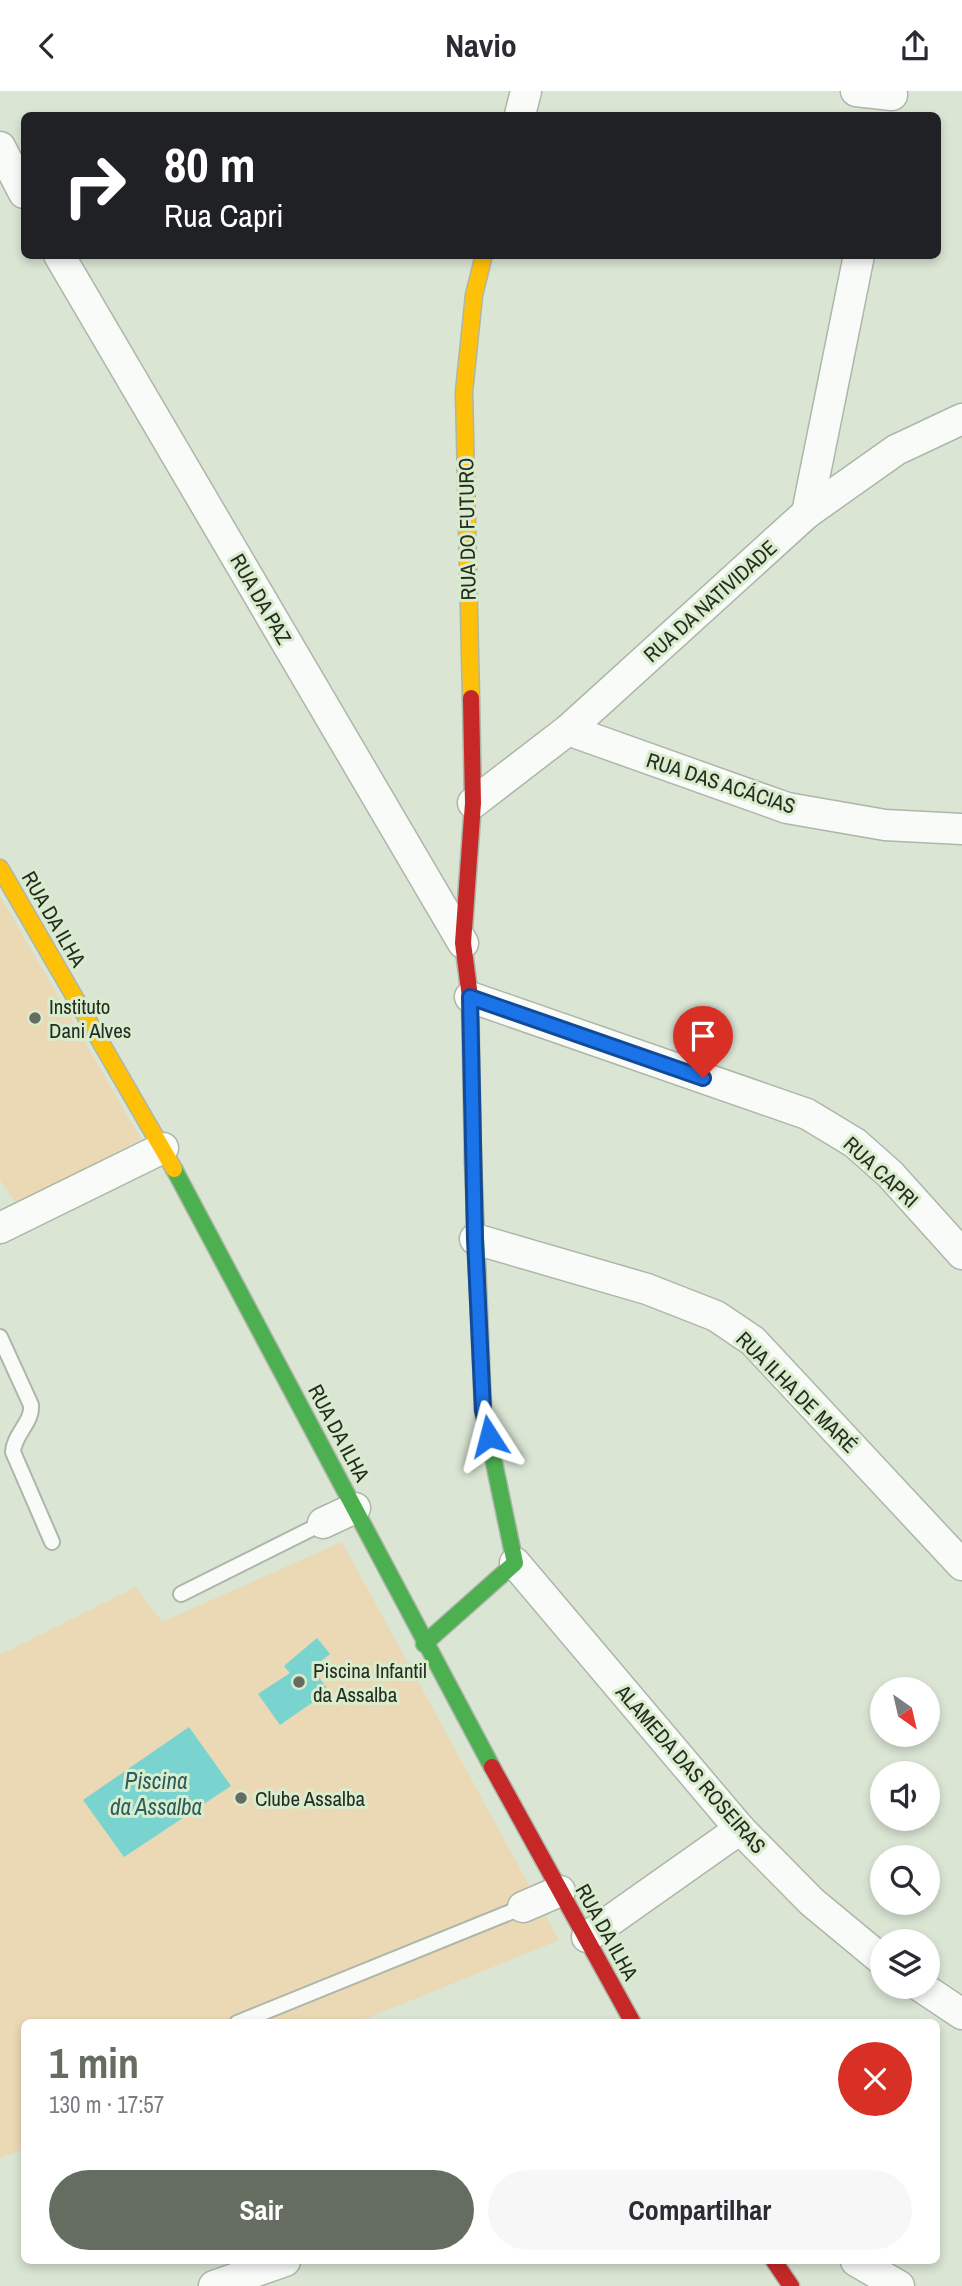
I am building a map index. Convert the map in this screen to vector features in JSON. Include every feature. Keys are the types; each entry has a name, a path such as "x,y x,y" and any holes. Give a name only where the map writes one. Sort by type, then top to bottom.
{"street":[{"path":"521,112 526,91"},
{"path":"856,91 891,101"},
{"path":"0,147 21,187"},
{"name":"RUA DA PAZ","path":"61,259 463,943"},
{"name":"RUA DO FUTURO","path":"473,803 464,392 474,295 483,259"},
{"path":"807,513 858,259"},
{"name":"RUA DA NATIVIDADE","path":"473,803 568,730 807,513 896,450 962,419"},
{"name":"RUA DAS ACÁCIAS","path":"568,730 787,808 885,825 962,829"},
{"path":"424,1644 515,1563 483,1410 475,1239 470,997 463,943 473,803"},
{"name":"RUA DA ILHA","path":"0,868 163,1149 355,1507 424,1644 631,2019"},
{"name":"RUA CAPRI","path":"470,997 807,1114 855,1143 890,1174 962,1254"},
{"path":"0,1228 163,1149"},
{"name":"RUA ILHA DE MARÉ","path":"475,1239 647,1289 716,1316 752,1341 962,1565"},
{"path":"323,1523 355,1507"},
{"name":"ALAMEDA DAS ROSEIRAS","path":"515,1563 740,1829 812,1902 870,1950"},
{"path":"587,1937 740,1829"},
{"path":"523,1906 560,1891"},
{"path":"940,1999 962,2014"},
{"path":"214,2286 276,2264"},
{"path":"776,2264 791,2286"},
{"path":"861,2264 899,2286"}],"lane":[{"path":"0,1337 32,1412 14,1441 13,1452 52,1542"},
{"path":"181,1594 323,1523"},
{"path":"247,2019 523,1906"}],"shaded area":[{"name":"Instituto Dani Alves","path":"0,896 141,1139 18,1206 0,1180"},
{"name":"Clube Assalba","path":"342,1542 559,1940 366,2019 21,2019 21,2151 0,2158 0,1655 136,1587 162,1622"}],"water":[{"name":"Piscina Infantil da Assalba","path":"317,1638 330,1654 312,1668 329,1691 280,1725 258,1694 290,1673 284,1666"},
{"name":"Piscina da Assalba","path":"189,1727 231,1786 124,1857 83,1800"}],"traffic: fast":[{"path":"424,1644 515,1563 483,1410 473,1163"},
{"path":"174,1169 492,1767"}],"traffic: slow":[{"path":"471,698 464,392 474,295 483,259"},
{"path":"0,868 174,1169"}],"traffic: jam":[{"path":"471,698 473,803 463,943 470,997 473,1163"},
{"path":"492,1767 631,2019"},
{"path":"776,2264 791,2286"}],"place":[{"name":"Instituto Dani Alves","path":"35,1018"},
{"name":"Piscina Infantil da Assalba","path":"299,1682"},
{"name":"Clube Assalba","path":"241,1798"}],"route":[{"path":"489,1436 483,1410 475,1239 470,997 703,1078"}]}
